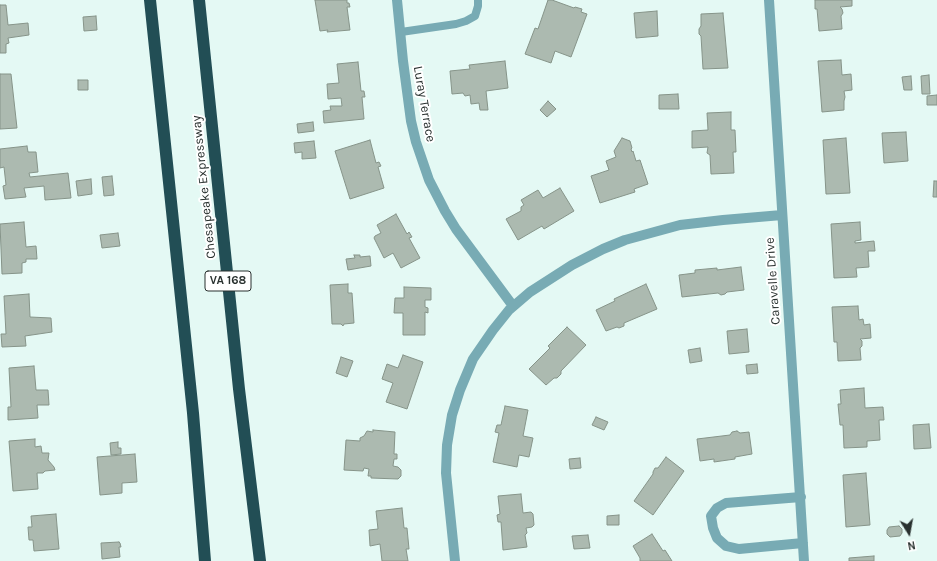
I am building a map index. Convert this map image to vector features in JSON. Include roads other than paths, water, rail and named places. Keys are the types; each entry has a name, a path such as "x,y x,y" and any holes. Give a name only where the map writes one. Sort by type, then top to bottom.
{"highway":[{"path":"150,0 193,413 205,561"},
{"name":"Chesapeake Expressway","path":"199,0 238,381 260,561"}],"street":[{"name":"Luray Terrace","path":"398,0 403,61 411,121 416,142 429,180 445,211 456,228 513,306"},
{"name":"Caravelle Drive","path":"769,0 804,561"},
{"path":"455,561 446,473 447,445 452,415 460,390 473,359 492,330 513,306 530,292 572,265 603,249 625,240 680,225 782,215"},
{"path":"800,497 726,503 717,508 711,516 713,528 717,538 726,546 739,549 803,543"}],"lane":[{"path":"401,32 456,24 466,21 475,16 478,0"}]}
